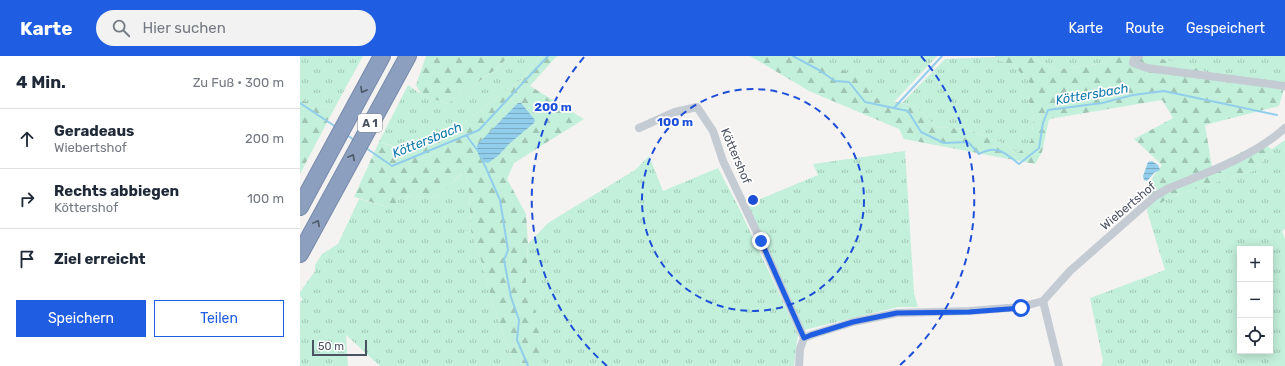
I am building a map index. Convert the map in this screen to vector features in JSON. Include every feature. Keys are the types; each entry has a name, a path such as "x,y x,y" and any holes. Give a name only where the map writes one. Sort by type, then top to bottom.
{"highway":[{"name":"A 1","path":"300,207 382,56"},
{"name":"A 1","path":"300,254 408,56"}],"street":[{"path":"1139,56 1134,59 1133,63 1147,68 1285,86"},
{"name":"Köttershof","path":"639,128 675,112 697,107 713,131 723,161 761,241 804,338"},
{"name":"Wiebertshof","path":"1044,301 1070,271 1154,197 1167,189 1248,154 1266,144 1285,128"},
{"path":"799,366 800,349 804,338 853,322 897,313 969,312 1021,308 1044,301 1059,366"}],"green space":[{"path":"300,56 363,56 334,109 300,100"},
{"path":"426,56 509,56 495,70 447,104 421,94 416,85"},
{"path":"509,56 541,56 522,79 458,127 416,152 379,142 408,85 421,94 447,104 495,70"},
{"path":"541,56 558,56 530,86 584,119 514,163 507,179 526,214 528,244 526,282 537,317 543,366 515,366 493,306 484,269 471,231 469,188 465,171 442,193 429,198 401,196 393,206 388,207 354,197 379,142 405,150 416,151 458,127 522,79"},
{"path":"750,56 812,56 867,81 873,97 914,106 937,127 965,129 1002,143 1018,153 1031,141 1034,117 1027,95 1033,86 1016,68 996,59 995,56 1031,56 1053,70 1105,63 1111,56 1152,56 1202,70 1222,82 1284,88 1279,106 1205,125 1212,167 1260,143 1272,149 1256,170 1171,197 1147,211 1147,185 1162,165 1134,139 1173,118 1162,100 1049,119 1042,152 1035,164 904,139 899,129 809,91"},
{"path":"812,56 937,56 894,102 873,97"},
{"path":"1031,56 1111,56 1105,63 1053,70"},
{"path":"1152,56 1285,56 1285,86 1284,88 1222,82 1202,70"},
{"path":"995,57 1016,68 1034,86 1027,95 1034,117 1031,141 1018,153 1002,143 965,129 937,127 914,106 902,103 945,59"},
{"path":"300,100 334,109 300,174"},
{"path":"1285,140 1285,229 1282,231 1285,239 1285,366 1101,366 1103,361 1090,298 1165,270 1147,211 1171,197 1256,170 1272,149"},
{"path":"905,151 914,293 918,307 898,307 804,330 748,204 818,175 813,164"},
{"path":"649,156 663,191 718,168 739,208 798,334 794,366 543,366 526,282 528,244 548,223 635,170"},
{"path":"465,171 469,188 471,231 484,269 493,306 515,366 380,366 346,335 348,366 300,366 300,302 303,300 300,296 300,292 315,271 315,265 322,254 338,244 359,199 388,207 397,201 401,196 421,198 433,197 442,193"}],"water":[{"path":"518,103 521,103 535,120 534,123 509,144 498,156 488,163 485,162 479,156 477,145"},
{"path":"1152,161 1158,165 1160,170 1154,173 1147,181 1144,180 1143,176 1148,162"}],"waterway":[{"name":"Köttersbach","path":"366,148 392,166 479,130 548,56"},
{"name":"Köttersbach","path":"793,56 819,70 835,81 849,82 865,102 908,111 921,132 944,143 968,142 979,154 991,150 1001,151 1010,156 1019,164 1039,148 1043,123 1048,110 1102,103 1133,95 1164,91 1277,115"},
{"path":"894,108 942,56"},
{"name":"Köttersbach","path":"300,103 336,127"},
{"name":"Köttersbach","path":"346,134 355,141"},
{"path":"466,135 478,151"},
{"path":"482,159 500,200 508,250 504,260 511,297 519,320 517,340 528,366"}],"route":[{"path":"761,241 804,338 853,322 897,313 969,312 1021,308"}]}
